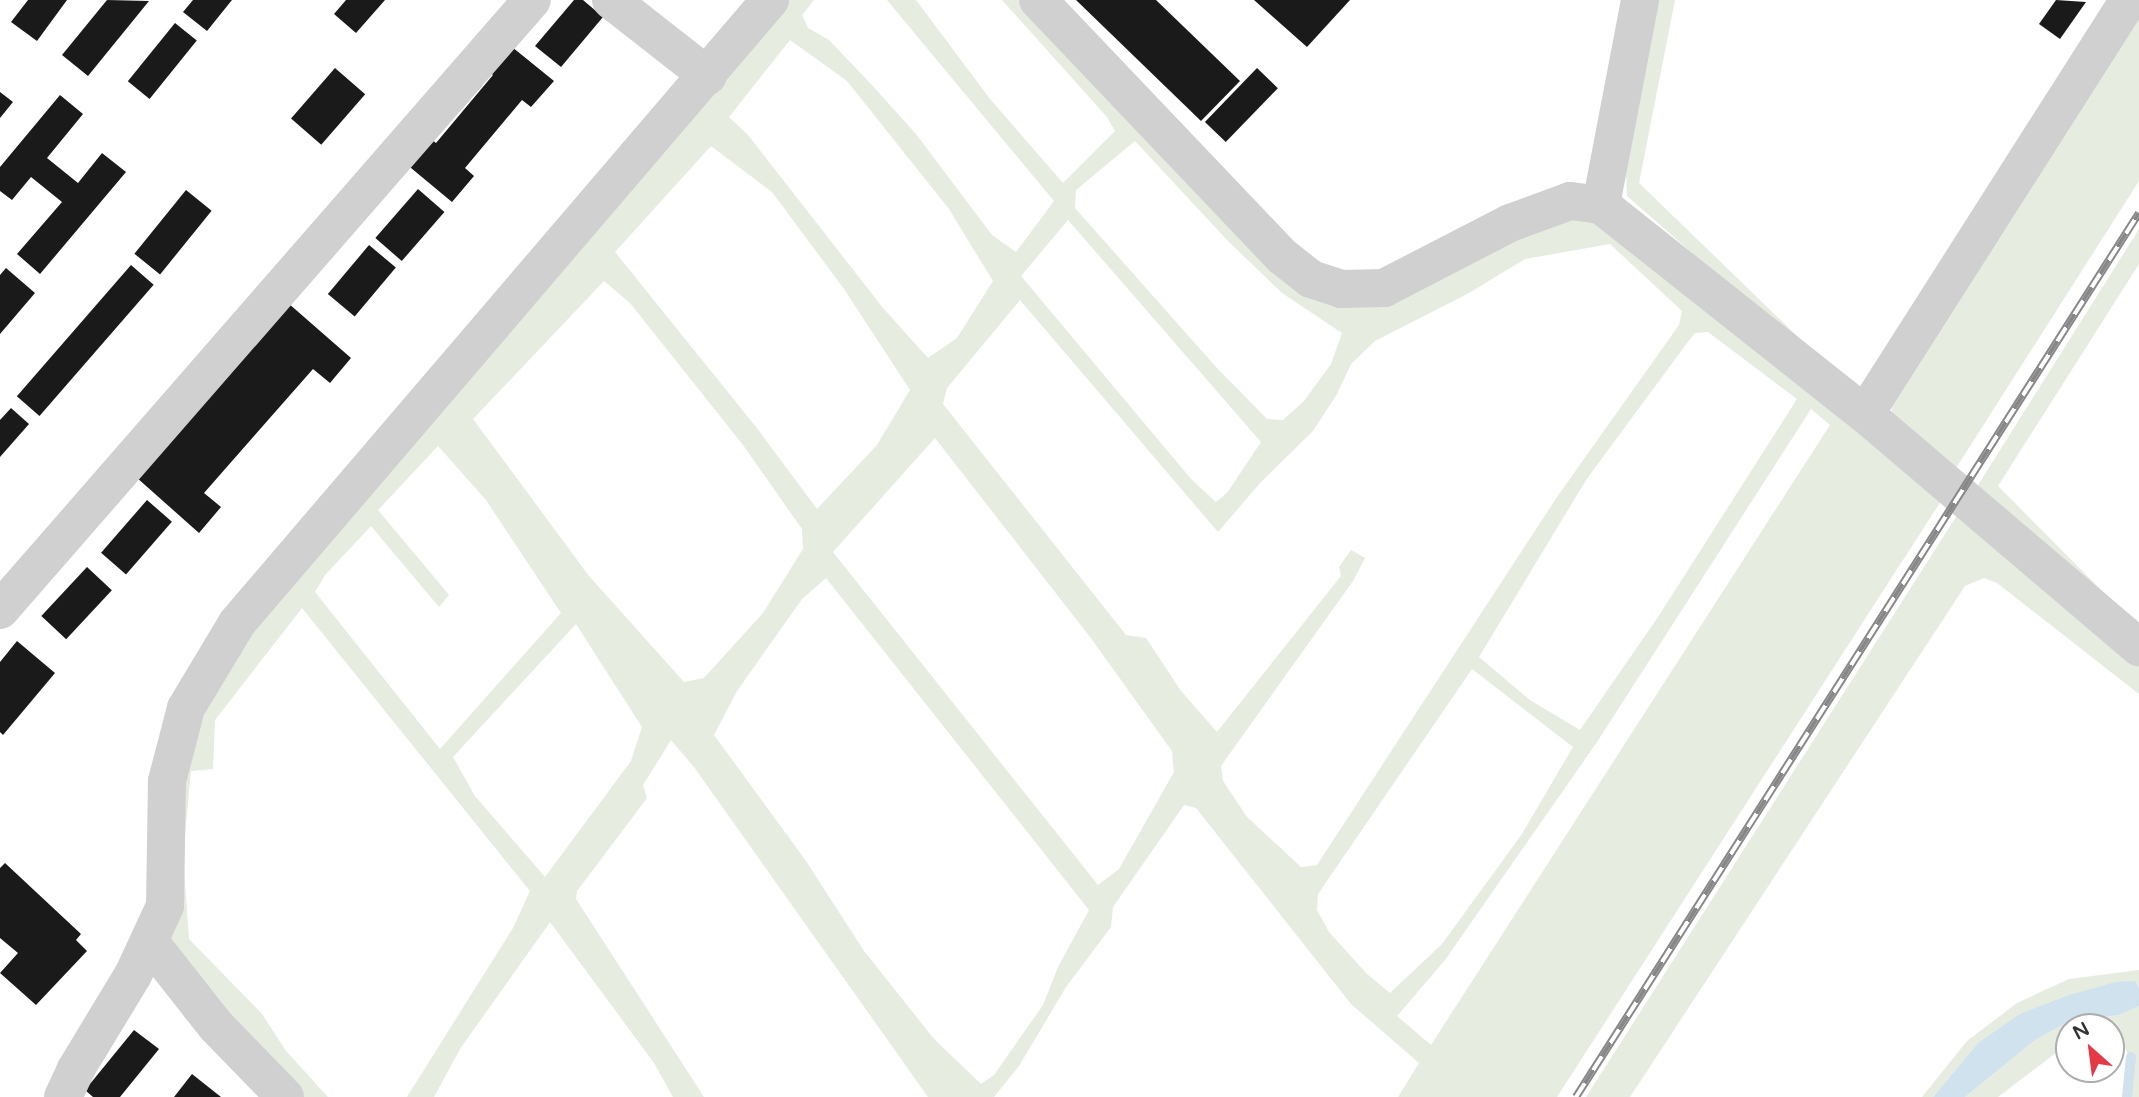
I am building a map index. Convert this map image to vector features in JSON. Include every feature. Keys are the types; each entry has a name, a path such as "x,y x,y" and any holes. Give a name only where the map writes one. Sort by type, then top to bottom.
{"street":[{"path":"0,610 532,0"},
{"path":"611,0 708,76"},
{"path":"64,1097 76,1069 133,975 165,906 167,781 186,708 237,623 708,76 770,0"},
{"path":"1038,0 1283,257 1311,279 1341,289 1384,288 1510,223 1570,201 1601,205 1865,414 2139,647"},
{"path":"1601,205 1640,0"},
{"path":"1865,414 2129,0"},
{"path":"149,941 216,1026 285,1097"}],"shaded area":[{"path":"788,0 814,0 802,15 808,28 829,40 870,83 916,134 992,235 1016,252 1054,201 887,0 916,0 990,99 1063,183 1115,131 1107,117 1002,0 1018,0 1167,159 1337,303 1569,217 1601,221 1941,501 1557,1097 1398,1097 1419,1063 1351,1004 1196,808 1184,805 1113,907 1111,927 1066,987 1019,1066 994,1097 928,1097 694,767 671,740 643,785 647,798 577,891 576,899 704,1097 673,1097 654,1063 550,922 460,1049 434,1097 407,1097 513,928 530,891 302,608 215,720 213,769 191,771 183,855 189,939 262,1014 286,1051 328,1097 299,1097 161,933 173,800 222,667","holes":["790,40 847,81 949,209 993,281 957,338 928,358 883,308 748,135 729,117","1135,141 1227,240 1282,293 1342,333 1331,364 1304,401 1283,420 1267,419 1216,367 1075,208 1076,190","711,146 772,192 844,289 910,390 877,445 817,509 756,427 615,252","1068,220 1261,442 1227,493 1216,502 1191,479 1021,276","1610,244 1682,311 1679,325 1557,497 1317,865 1301,867 1247,817 1223,781 1221,766 1353,581 1365,558 1351,550 1339,567 1341,576 1217,732 1181,691 1146,638 1126,635 943,404 947,388 1020,300 1218,532 1261,482 1313,431 1337,394 1351,364 1375,341 1469,293 1525,259","604,281 630,303 743,445 802,529 803,549 763,613 704,678 684,682 589,576 473,419","1708,332 1797,399 1658,617 1580,730 1530,700 1479,657 1586,480 1695,333","1811,409 1830,425 1431,1045 1397,1016 1445,960 1597,742","935,438 1090,637 1172,751 1174,772 1119,869 1098,885 833,552","438,446 486,500 561,613 440,749 315,592 326,574 371,526 439,607 449,595 378,510","826,578 1089,910 1058,967 1043,1005 994,1075 981,1084 934,1039 864,951 806,861 714,735 737,691 802,599","576,624 642,727 631,761 545,877 475,796 453,757","1472,669 1573,747 1522,834 1442,944 1390,993 1367,974 1329,932 1317,910 1318,894"]},
{"path":"1656,0 1675,0 1639,183 1853,390 1844,386 1627,196 1625,144"},
{"path":"2139,15 2139,181 1951,476 1892,417 1891,400"},
{"path":"2139,229 2139,264 1998,486 2139,628 1973,493"},
{"path":"1961,509 2139,656 2139,694 1997,583 1984,578 1965,586 1630,1097 1586,1097"},
{"path":"2139,970 2139,987 2135,981 1978,1043 1933,1097 1922,1097 1967,1041 2017,1003 2069,979"},
{"path":"2139,1006 2139,1097 2129,1097 2133,1057 2128,1056 2125,1047 2123,1013"},
{"path":"2055,1029 2055,1054 1998,1097 1965,1097 2035,1040"}],"water":[{"path":"2135,981 2139,987 2139,1006 2123,1013 2055,1013 2055,1029 2035,1040 1965,1097 1933,1097 1978,1043 2020,1014 2069,995 2116,982"}],"building":[{"path":"28,0 67,0 37,41 11,22"},
{"path":"107,0 149,1 88,76 62,55"},
{"path":"193,0 232,0 207,31 183,12"},
{"path":"346,0 385,0 356,33 334,14"},
{"path":"574,0 583,0 603,17 561,67 535,46"},
{"path":"1076,0 1156,0 1240,81 1201,121"},
{"path":"1254,0 1350,0 1307,47"},
{"path":"2056,0 2086,2 2060,39 2039,24"},
{"path":"175,23 197,41 150,99 128,81"},
{"path":"506,42 554,81 531,107 522,100 465,168 474,176 452,202 405,163 427,136 436,143 493,75 484,68"},
{"path":"335,68 365,94 321,145 291,119"},
{"path":"1257,68 1278,88 1226,142 1205,122"},
{"path":"0,92 13,102 0,118"},
{"path":"60,95 83,114 47,158 78,183 102,153 126,172 40,274 17,254 62,202 31,177 12,200 0,191 0,167"},
{"path":"418,189 444,212 402,261 375,238"},
{"path":"186,190 212,211 160,274 134,254"},
{"path":"369,245 396,267 355,317 328,294"},
{"path":"131,265 154,285 39,416 17,396"},
{"path":"6,268 35,293 0,334 0,275"},
{"path":"288,303 351,358 330,383 313,369 204,493 221,507 199,533 136,477"},
{"path":"11,408 29,424 0,457 0,420"},
{"path":"147,500 172,522 126,574 101,553"},
{"path":"87,567 112,590 66,639 41,616"},
{"path":"17,641 55,673 3,735 0,732 0,662"},
{"path":"5,863 81,934 76,940 87,951 36,1005 0,973 18,953 0,938 0,868"},
{"path":"134,1030 159,1049 120,1097 93,1097 85,1090"},
{"path":"192,1074 221,1097 174,1097"}],"waterway":[{"path":"2127,1097 2131,1057"}],"railway":[{"path":"1576,1097 2139,213"}]}
